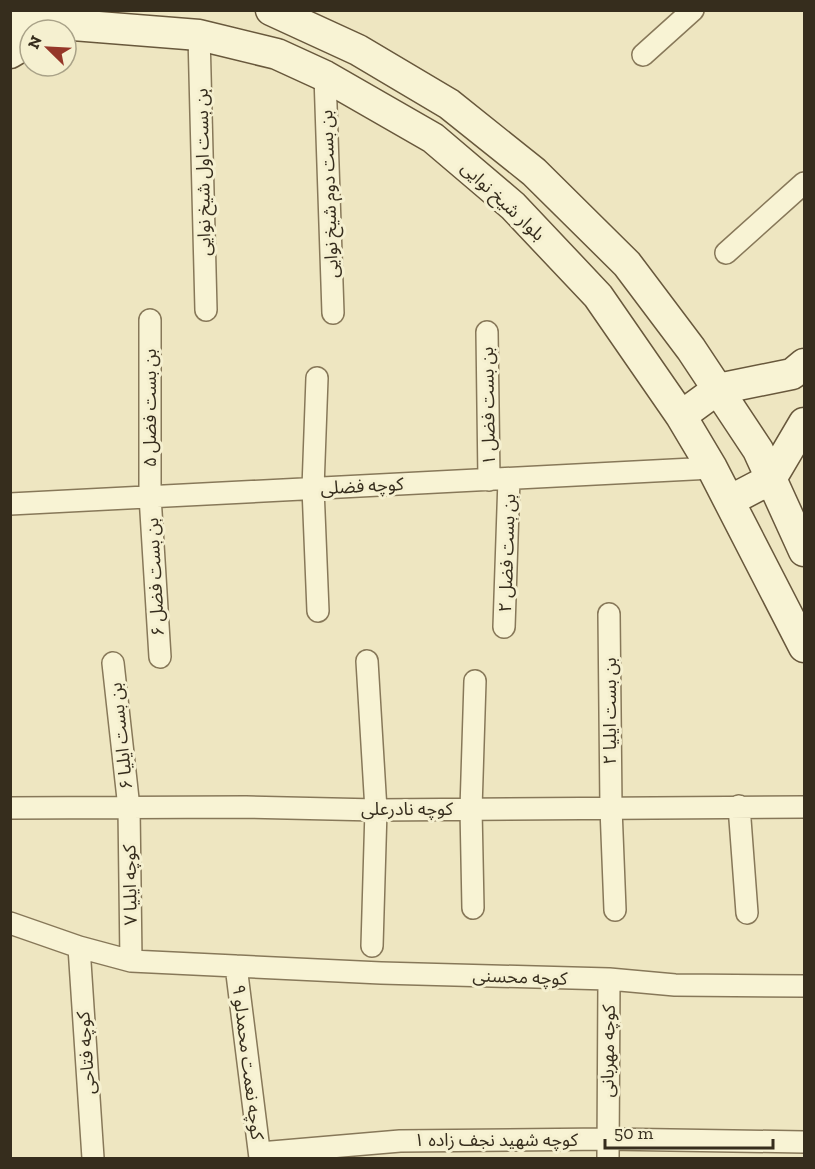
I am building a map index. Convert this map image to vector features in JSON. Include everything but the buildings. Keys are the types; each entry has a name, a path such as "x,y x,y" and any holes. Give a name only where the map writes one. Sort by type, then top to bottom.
{"main road":[{"path":"271,10 358,50 449,104 534,172 627,264 691,349 758,450 804,551"},
{"name":"بلوار شیخ نوایی","path":"78,24 200,34 277,54 325,76 433,138 513,206 598,296 681,416 712,468 804,647"},
{"path":"681,416 718,389 792,374 804,364"},
{"path":"729,501 771,479 804,423"}],"street":[{"path":"643,55 693,10"},
{"name":"بن بست اول شیخ نوایی","path":"200,34 206,310"},
{"name":"بن بست دوم شیخ نوایی","path":"325,76 333,313"},
{"path":"726,253 804,183"},
{"name":"۵ بن بست فضل","path":"150,320 150,496"},
{"name":"بن بست فضل ۱","path":"487,332 499,479"},
{"path":"317,378 313,488 318,611"},
{"name":"کوچه فضلی","path":"10,504 712,468"},
{"name":"۲ بن بست فضل","path":"499,479 504,627"},
{"name":"۶ بن بست فضل","path":"150,496 160,657"},
{"name":"بن بست ایلیا ۲","path":"609,614 611,808 615,910"},
{"path":"367,661 376,810 372,946"},
{"name":"۶ بن بست ایلیا","path":"113,663 129,808"},
{"path":"473,908 471,809 475,681"},
{"path":"739,806 747,913"},
{"name":"کوچه نادرعلی","path":"10,808 246,807 376,810 804,807"},
{"name":"۷ کوچه ایلیا","path":"129,808 131,961"},
{"name":"کوچه محسنی","path":"10,923 79,947 131,961 609,980 675,985 804,986"},
{"name":"کوچه فتاحی","path":"79,947 93,1158"},
{"name":"کوچه نعمت محمدلو ۹","path":"236,966 260,1156"},
{"name":"کوچه مهربانی","path":"608,1149 609,980"},
{"name":"کوچه شهید نجف زاده ۱","path":"260,1156 400,1141 608,1149 804,1142"}]}
